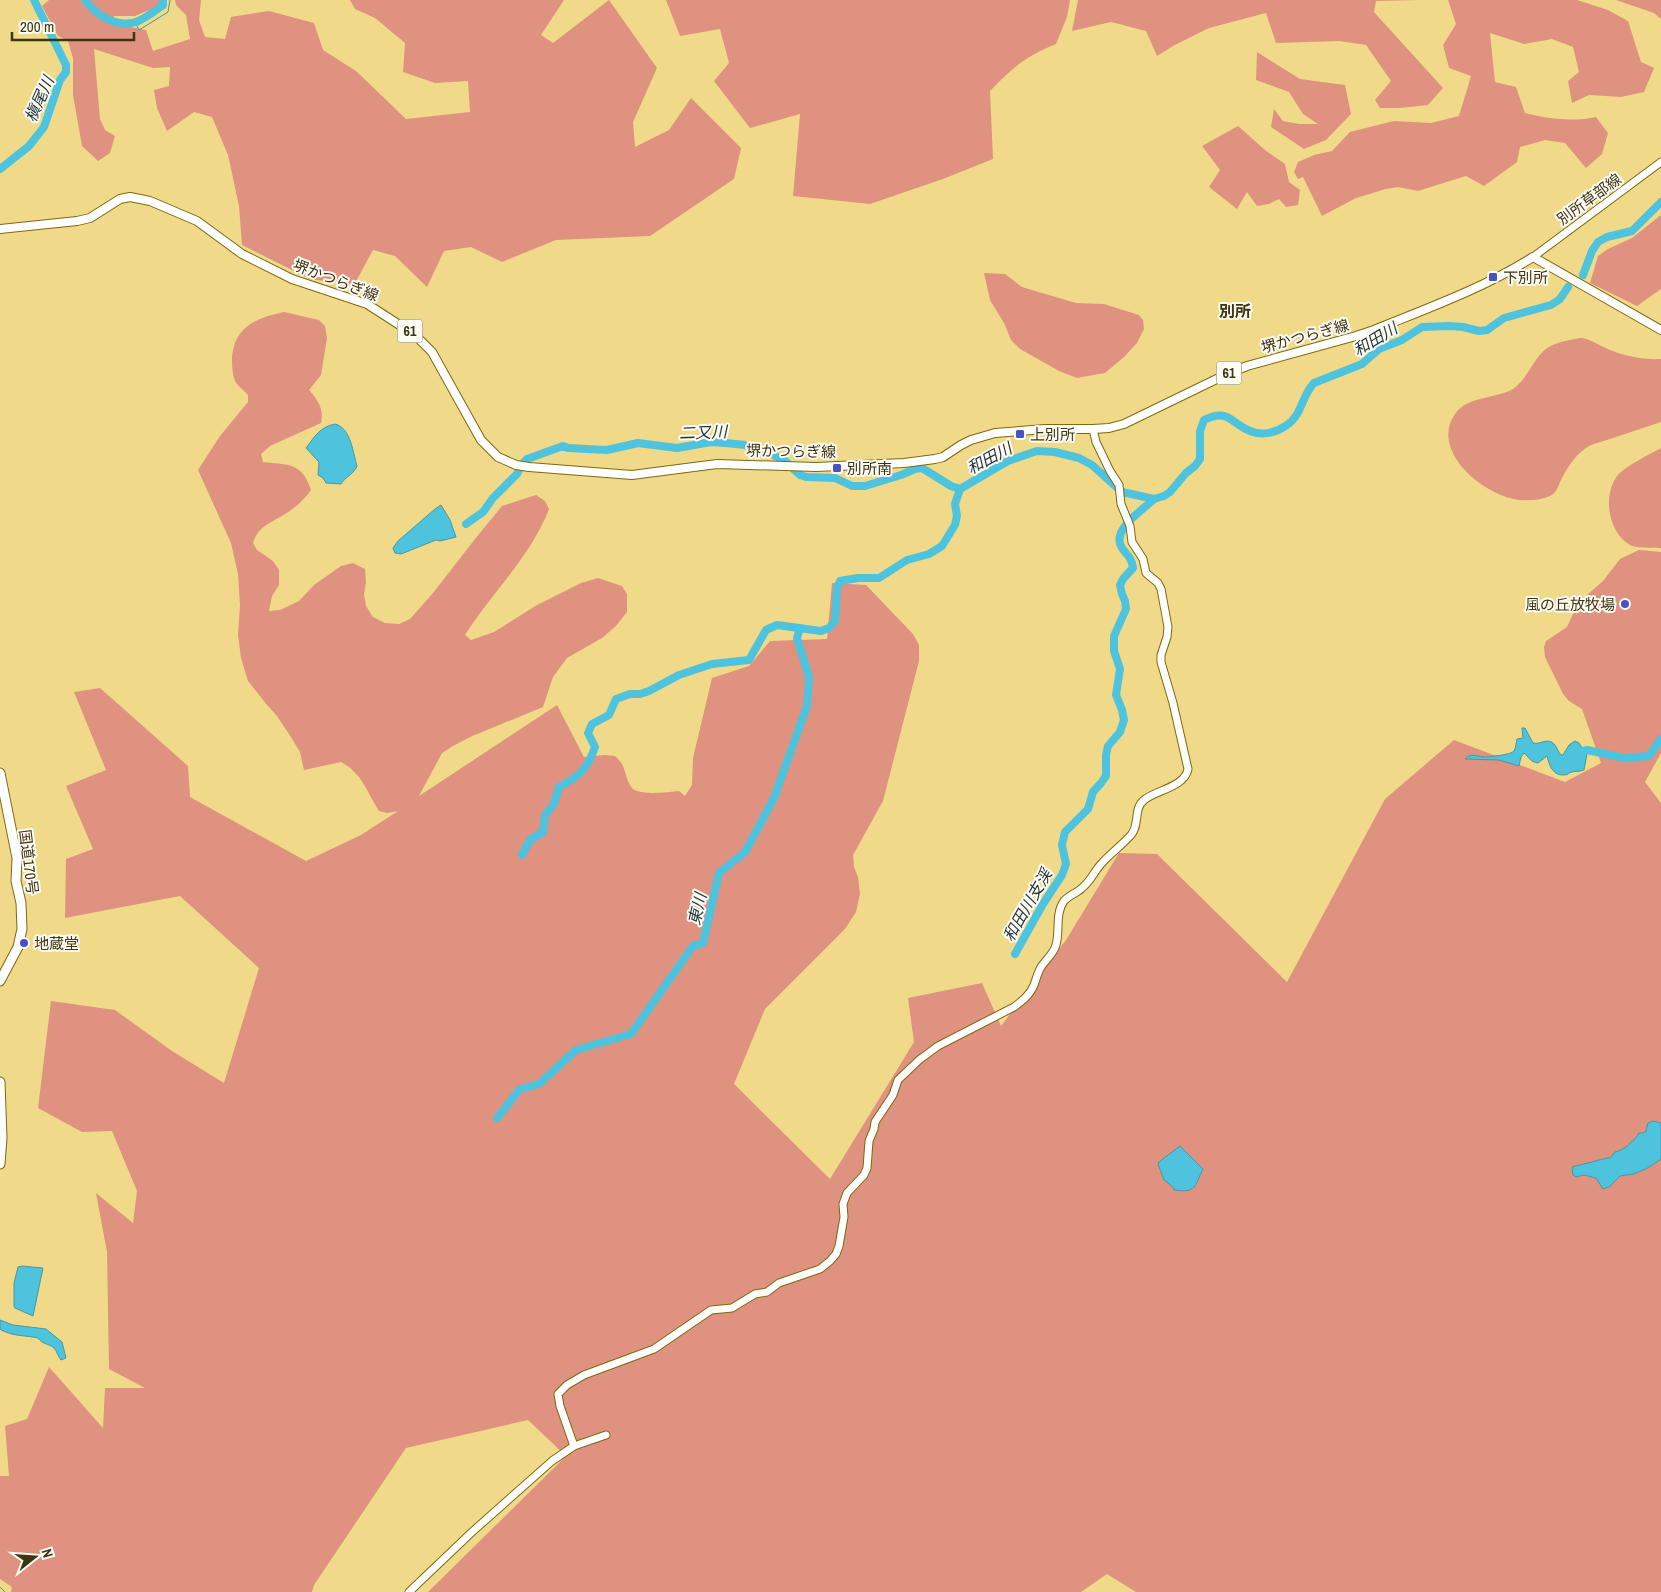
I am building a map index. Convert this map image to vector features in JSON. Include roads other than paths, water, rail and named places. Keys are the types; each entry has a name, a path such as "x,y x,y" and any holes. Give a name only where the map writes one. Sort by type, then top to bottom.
{"highway":[{"name":"国道170号","path":"0,773 17,858 16,881 21,908 22,929 18,947 0,981"},
{"path":"0,1082 2,1138 0,1164"}],"main road":[{"name":"堺かつらぎ線","path":"0,230 90,218 120,199 130,197 150,201 197,221 242,254 292,279 366,304 415,335 432,352 480,440 498,457 516,465 537,468 632,475 717,464 798,467 853,466 924,461 943,457 960,445 995,433 1045,429 1109,428 1124,424 1247,366 1374,330 1512,271 1533,257"},
{"path":"1533,257 1661,330"}],"street":[{"name":"別所草部線","path":"1533,257 1661,162"},
{"path":"574,1446 558,1394 567,1385 584,1375 654,1349 711,1310 732,1308 755,1294 768,1292 779,1283 820,1269 830,1261 836,1254 839,1246 844,1217 843,1204 847,1193 864,1175 867,1168 869,1141 875,1122 893,1095 898,1080 919,1060 938,1046 1014,1007 1023,1000 1033,987 1041,966 1054,951 1060,913 1065,899 1084,887 1100,865 1131,835 1137,824 1138,808 1144,800 1171,787 1187,774 1188,769 1173,703 1161,662 1168,627 1161,589 1158,583 1146,573 1143,559 1132,542 1130,526 1122,509 1120,487 1096,442 1093,429"},
{"path":"408,1592 552,1461 574,1446 606,1435"}],"water":[{"path":"335,424 345,430 357,466 341,484 326,483 318,475 319,462 306,448 322,430"},
{"path":"441,505 450,520 456,537 440,541 436,540 401,554 395,553 393,548 398,541"},
{"path":"1522,728 1525,728 1533,743 1552,742 1561,755 1575,741 1582,748 1588,749 1584,770 1560,775 1554,772 1547,756 1538,763 1531,760 1524,753 1519,766 1499,760 1465,759 1471,755 1490,757 1514,751 1517,739 1523,738"},
{"path":"1653,1121 1661,1123 1661,1159 1646,1169 1620,1176 1609,1187 1603,1189 1596,1178 1584,1175 1576,1177 1573,1175 1572,1167 1611,1157 1615,1152 1629,1145 1639,1133 1646,1131 1648,1123"},
{"path":"1180,1146 1203,1169 1194,1187 1187,1191 1174,1190 1164,1180 1158,1164"},
{"path":"18,1267 43,1268 33,1316 14,1306 14,1283"},
{"path":"0,1320 13,1325 46,1329 62,1342 66,1358 61,1360 54,1348 38,1338 16,1335 1,1330"}],"waterway":[{"name":"槇尾川","path":"0,169 29,146 44,127 60,80 66,72 66,65 34,0"},
{"name":"槇尾川","path":"85,0 95,11 107,19 121,23 136,22 150,15 163,5 163,0"},
{"path":"135,22 139,30 168,12 170,0"},
{"name":"和田川","path":"1583,275 1592,251 1598,242 1607,237 1632,231 1661,202"},
{"name":"和田川","path":"522,855 530,840 543,832 545,815 554,804 559,787 572,779 586,766 595,747 588,733 592,724 609,715 616,699 630,694 640,694 649,691 679,675 712,664 749,660 766,630 777,625 821,631 829,628 835,621 837,588 840,581 858,578 879,578 907,560 929,554 942,546 955,525 957,516 955,504 960,489 1008,461 1037,451 1055,452 1079,458 1092,465 1122,492 1154,499 1164,496 1170,492 1200,459 1200,431 1204,420 1224,416 1255,433 1274,432 1292,421 1314,383 1362,364 1379,349 1402,340 1422,327 1450,326 1479,331 1487,330 1504,318 1551,305 1560,299 1568,287"},
{"name":"二又川","path":"523,463 527,459 563,446 568,448 607,450 638,443 677,448 711,442 745,445 760,449 784,460 800,475 835,478 852,486 865,486 922,468 951,486 960,489"},
{"name":"二又川","path":"466,524 483,512 493,498 519,470"},
{"name":"和田川支渓","path":"1015,954 1043,904 1062,875 1066,864 1062,845 1065,832 1088,809 1093,792 1106,776 1108,746 1120,732 1124,720 1116,695 1120,669 1114,651 1114,636 1126,609 1120,585 1133,568 1119,541 1124,527 1154,499"},
{"name":"東川","path":"497,1118 520,1089 539,1084 576,1050 631,1034 693,946 703,943 719,873 745,852 774,798 807,706 809,677 797,638 800,628"},
{"path":"1579,752 1587,750 1624,758 1649,756 1661,739"},
{"path":"0,1587 5,1592"}],"place":[{"name":"下別所","path":"1493,277"},
{"name":"上別所","path":"1020,434"},
{"name":"別所南","path":"837,468"},
{"name":"風の丘放牧場","path":"1625,604"},
{"name":"地蔵堂","path":"24,943"}],"district":[{"name":"別所","path":"1235,311"}]}
